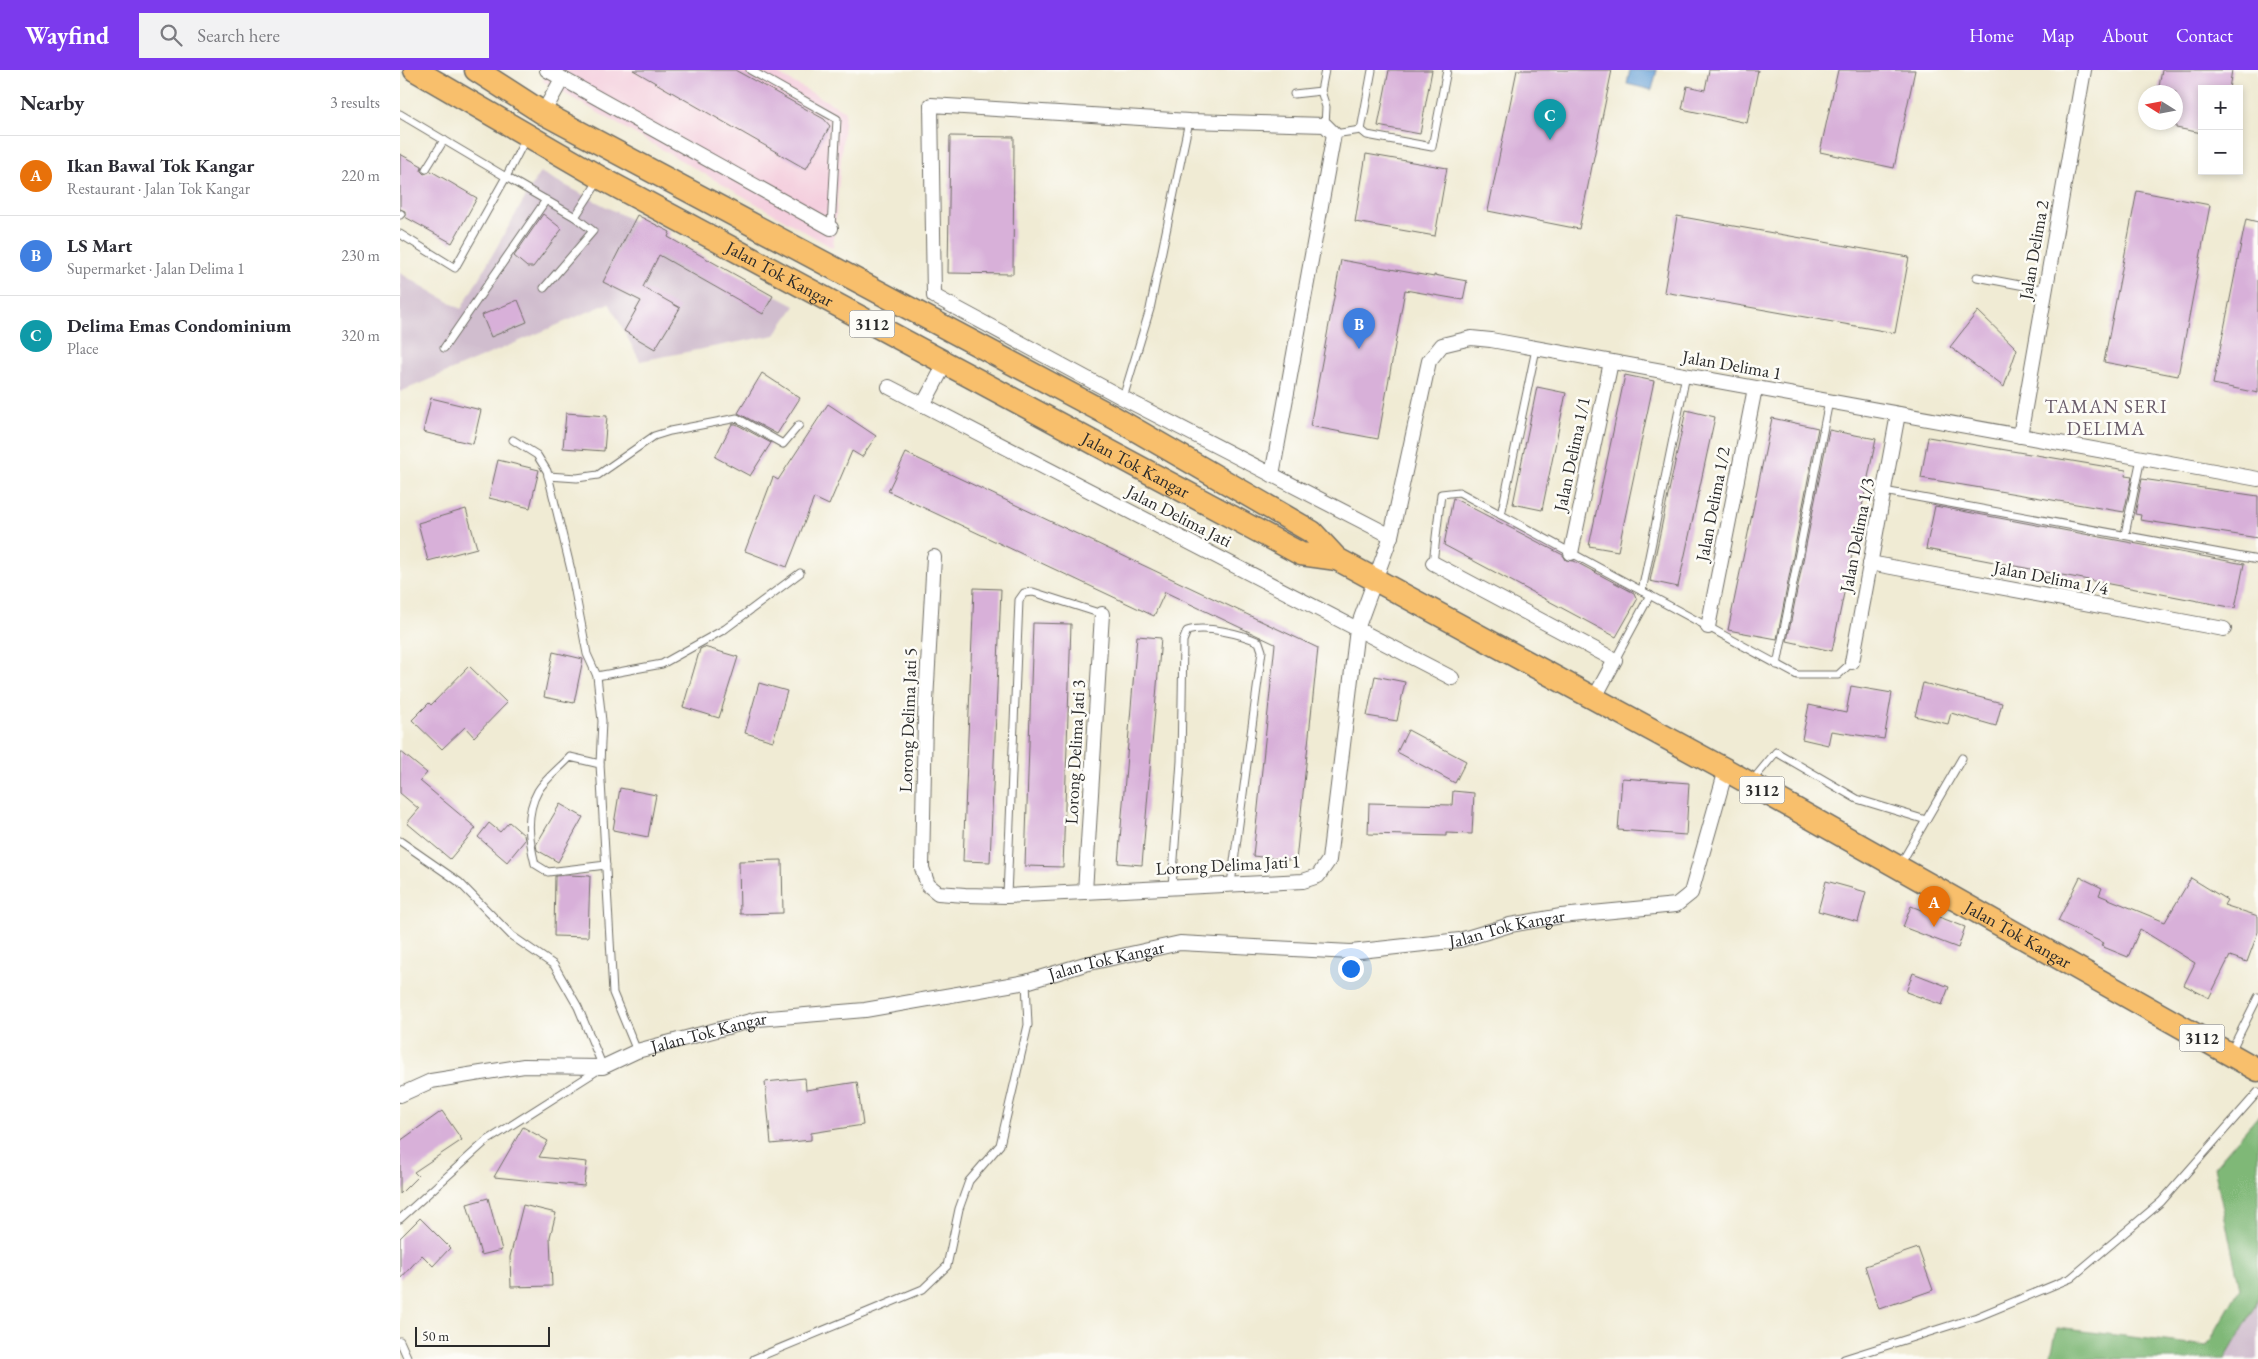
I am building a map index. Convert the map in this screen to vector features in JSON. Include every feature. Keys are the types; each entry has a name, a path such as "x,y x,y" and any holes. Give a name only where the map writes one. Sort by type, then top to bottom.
{"main road":[{"name":"Jalan Tok Kangar","path":"415,70 601,178 1301,554 1337,559"},
{"name":"Jalan Tok Kangar","path":"476,70 543,113 1119,408 1312,532 1337,559 1595,697 2258,1070"}],"street":[{"name":"Jalan Delima 2","path":"2020,436 2084,70"},
{"path":"543,113 554,73 831,228"},
{"path":"1272,475 1330,129 931,105 934,296 1119,408 1272,475 1391,536"},
{"name":"Jalan Delima 1","path":"1376,580 1391,536 1429,361 1442,345 1471,338 1536,348 2258,479"},
{"name":"Jalan Delima 1/1","path":"1571,553 1611,362"},
{"path":"923,405 945,364"},
{"name":"Jalan Delima Jati","path":"889,387 1452,678"},
{"name":"Jalan Delima 1/2","path":"1708,627 1755,388"},
{"name":"Jalan Delima 1/3","path":"1852,662 1898,414"},
{"name":"Lorong Delima Jati 5","path":"928,885 922,868 922,858 925,719 934,557"},
{"path":"1433,563 1614,660 1595,697"},
{"name":"Jalan Delima 1/4","path":"1870,563 2224,629"},
{"name":"Lorong Delima Jati 1","path":"928,885 938,892 1007,896 1304,882 1318,876 1329,860 1357,629 1376,580"},
{"name":"Lorong Delima Jati 3","path":"1085,892 1102,614"},
{"name":"Jalan Tok Kangar","path":"400,1095 431,1081 524,1066 603,1067 638,1051 758,1019 865,1010 1026,982 1085,964 1180,942 1351,952 1460,940 1510,925 1561,916 1676,905 1691,893 1726,770"}],"lane":[{"path":"750,70 836,120 831,228"},
{"path":"1325,70 1321,91 1330,129 1361,130 1367,135 1432,148 1447,70"},
{"path":"1361,130 1372,70"},
{"path":"1294,94 1321,91"},
{"path":"400,114 575,217 593,230 544,288"},
{"path":"1119,408 1150,309 1189,121"},
{"path":"400,234 455,268 527,136"},
{"path":"426,168 444,140"},
{"path":"575,217 601,178"},
{"path":"444,348 546,200"},
{"path":"1977,277 2046,290"},
{"path":"1501,515 1536,348"},
{"path":"1642,591 1686,375"},
{"path":"1777,664 1829,401"},
{"path":"548,476 577,478 598,475 654,436 670,431 737,418 783,444 799,425"},
{"path":"513,440 537,455 548,476 571,570 587,654 597,676 602,721 600,764 614,992 638,1051"},
{"path":"2125,534 2141,458"},
{"path":"1884,490 2258,560"},
{"path":"1433,563 1442,494 1459,492 1797,675 1838,675 1852,662"},
{"path":"597,676 662,664 725,629 800,573"},
{"path":"1007,896 1019,600 1024,593 1033,592 1102,614"},
{"path":"1614,660 1650,595"},
{"path":"1172,887 1181,761 1183,641 1187,631 1198,628 1250,638 1259,642 1262,651 1231,884"},
{"path":"1750,784 1776,752 1857,799 1926,820"},
{"path":"600,764 570,757 538,791 529,814 530,842 535,864 548,872 606,865"},
{"path":"1898,867 1962,758"},
{"path":"400,841 459,882 512,936 554,965 578,1006 603,1067 485,1142 400,1219"},
{"path":"754,1359 923,1289 947,1266 959,1209 969,1181 1000,1145 1028,1025 1026,982"},
{"path":"2230,1054 2258,997"},
{"path":"1844,1359 1977,1317 2071,1278 2161,1202 2258,1092"},
{"path":"400,1341 408,1359"}],"shaded area":[{"path":"546,70 771,70 845,111 833,248 543,81"},
{"path":"540,172 795,306 775,335 640,361 609,303 400,392 400,273 461,309"},
{"path":"2258,1295 2258,1359 2225,1359 2255,1306"}],"green space":[{"path":"2258,1116 2258,1295 2256,1306 2225,1359 2050,1359 2057,1328 2207,1346 2240,1288 2214,1167"}],"water":[{"path":"1630,70 1657,70 1652,90 1627,84"}],"building":[{"path":"633,70 735,70 824,119 830,126 806,169"},
{"path":"1389,70 1432,70 1420,134 1378,126"},
{"path":"1517,70 1612,70 1579,229 1488,211"},
{"path":"1709,70 1758,70 1747,123 1682,109 1687,86 1705,90"},
{"path":"1838,70 1915,70 1894,168 1820,152"},
{"path":"2162,70 2232,70 2230,85 2198,85 2198,132 2183,129 2183,85 2159,85"},
{"path":"950,136 1014,137 1013,274 948,273"},
{"path":"400,154 422,166 421,171 424,174 431,171 477,198 452,243 405,217 405,211 400,209"},
{"path":"1366,154 1447,168 1435,236 1355,222"},
{"path":"2137,191 2210,205 2178,376 2104,362"},
{"path":"543,214 562,229 533,267 527,267 514,256"},
{"path":"637,215 670,232 668,237 773,296 763,314 659,255 643,287 680,308 655,349 624,331 641,301 603,282"},
{"path":"1677,216 1909,257 1895,333 1664,292"},
{"path":"2246,219 2258,222 2258,393 2213,384"},
{"path":"1341,260 1467,281 1463,300 1405,290 1378,439 1310,426"},
{"path":"518,300 527,322 491,337 482,315"},
{"path":"1978,311 2017,349 2004,387 1950,347"},
{"path":"762,373 800,398 777,434 738,413"},
{"path":"1625,375 1654,381 1618,551 1589,546"},
{"path":"1537,387 1566,393 1542,510 1513,504"},
{"path":"431,398 481,410 473,444 423,432"},
{"path":"828,404 876,436 862,457 852,451 829,505 814,498 787,567 745,551 773,477 778,480"},
{"path":"1686,410 1715,417 1678,587 1650,581"},
{"path":"566,413 607,416 604,451 563,448"},
{"path":"1772,418 1818,428 1777,639 1728,630"},
{"path":"732,424 736,424 771,443 750,476 715,457"},
{"path":"1829,430 1876,439 1832,651 1787,641"},
{"path":"1928,437 2126,470 2125,476 2132,477 2124,512 1921,478"},
{"path":"906,453 1318,648 1296,861 1253,856 1275,644 1165,592 1154,616 888,491"},
{"path":"498,460 539,470 530,508 489,498"},
{"path":"2142,479 2258,496 2258,538 2140,520 2141,515 2135,514"},
{"path":"1453,498 1563,555 1566,560 1574,561 1634,593 1637,600 1616,637 1444,545"},
{"path":"1935,506 2244,564 2235,608 1926,549"},
{"path":"466,509 477,548 428,561 418,523"},
{"path":"974,588 1001,589 990,862 963,861"},
{"path":"1033,623 1071,624 1063,867 1025,866"},
{"path":"1137,636 1161,638 1142,865 1118,863"},
{"path":"704,647 738,657 719,718 683,707 700,649"},
{"path":"553,652 583,659 574,703 544,697"},
{"path":"469,666 507,703 474,737 465,727 442,749 412,720 429,703 431,705"},
{"path":"1375,676 1405,682 1397,721 1367,716"},
{"path":"759,683 787,691 773,741 745,733"},
{"path":"1923,683 2002,703 1996,726 1951,713 1948,724 1915,716"},
{"path":"1851,686 1892,693 1884,739 1831,731 1828,745 1802,739 1809,705 1846,713"},
{"path":"1408,730 1466,761 1455,783 1397,752"},
{"path":"400,751 427,773 420,781 476,828 450,859 407,823 419,809 400,793"},
{"path":"1622,778 1689,783 1686,835 1618,830"},
{"path":"620,788 656,795 648,837 613,830"},
{"path":"1453,791 1474,793 1472,834 1446,833 1446,836 1368,834 1369,803 1452,805"},
{"path":"560,804 583,817 558,862 537,850 536,845"},
{"path":"509,822 524,835 525,840 507,862 478,837 489,823 500,832"},
{"path":"782,860 783,913 740,914 739,861"},
{"path":"555,876 590,876 588,937 554,936"},
{"path":"2080,877 2102,888 2099,895 2165,922 2191,878 2227,900 2224,905 2258,916 2258,932 2247,962 2230,956 2209,998 2184,985 2195,963 2140,929 2128,957 2101,946 2103,943 2058,921"},
{"path":"1826,881 1866,892 1858,922 1818,911"},
{"path":"1911,906 1965,927 1958,948 1903,927"},
{"path":"1913,973 1949,987 1942,1005 1906,992"},
{"path":"805,1078 806,1090 857,1082 863,1125 811,1133 811,1140 771,1144 765,1082"},
{"path":"442,1111 462,1140 414,1172 418,1176 400,1194 400,1141"},
{"path":"523,1127 548,1141 539,1157 587,1162 584,1186 494,1177"},
{"path":"488,1198 502,1250 481,1255 467,1204"},
{"path":"523,1205 556,1213 550,1237 552,1286 511,1287 510,1257"},
{"path":"420,1218 450,1248 433,1266 422,1255 400,1279 400,1238"},
{"path":"1918,1248 1933,1290 1879,1309 1865,1266"}],"place":[{"name":"Delima Emas Condominium","path":"1550,140"},
{"name":"LS Mart","path":"1359,349"},
{"name":"Ikan Bawal Tok Kangar","path":"1934,927"}],"district":[{"name":"TAMAN SERI DELIMA","path":"2106,417"}]}
